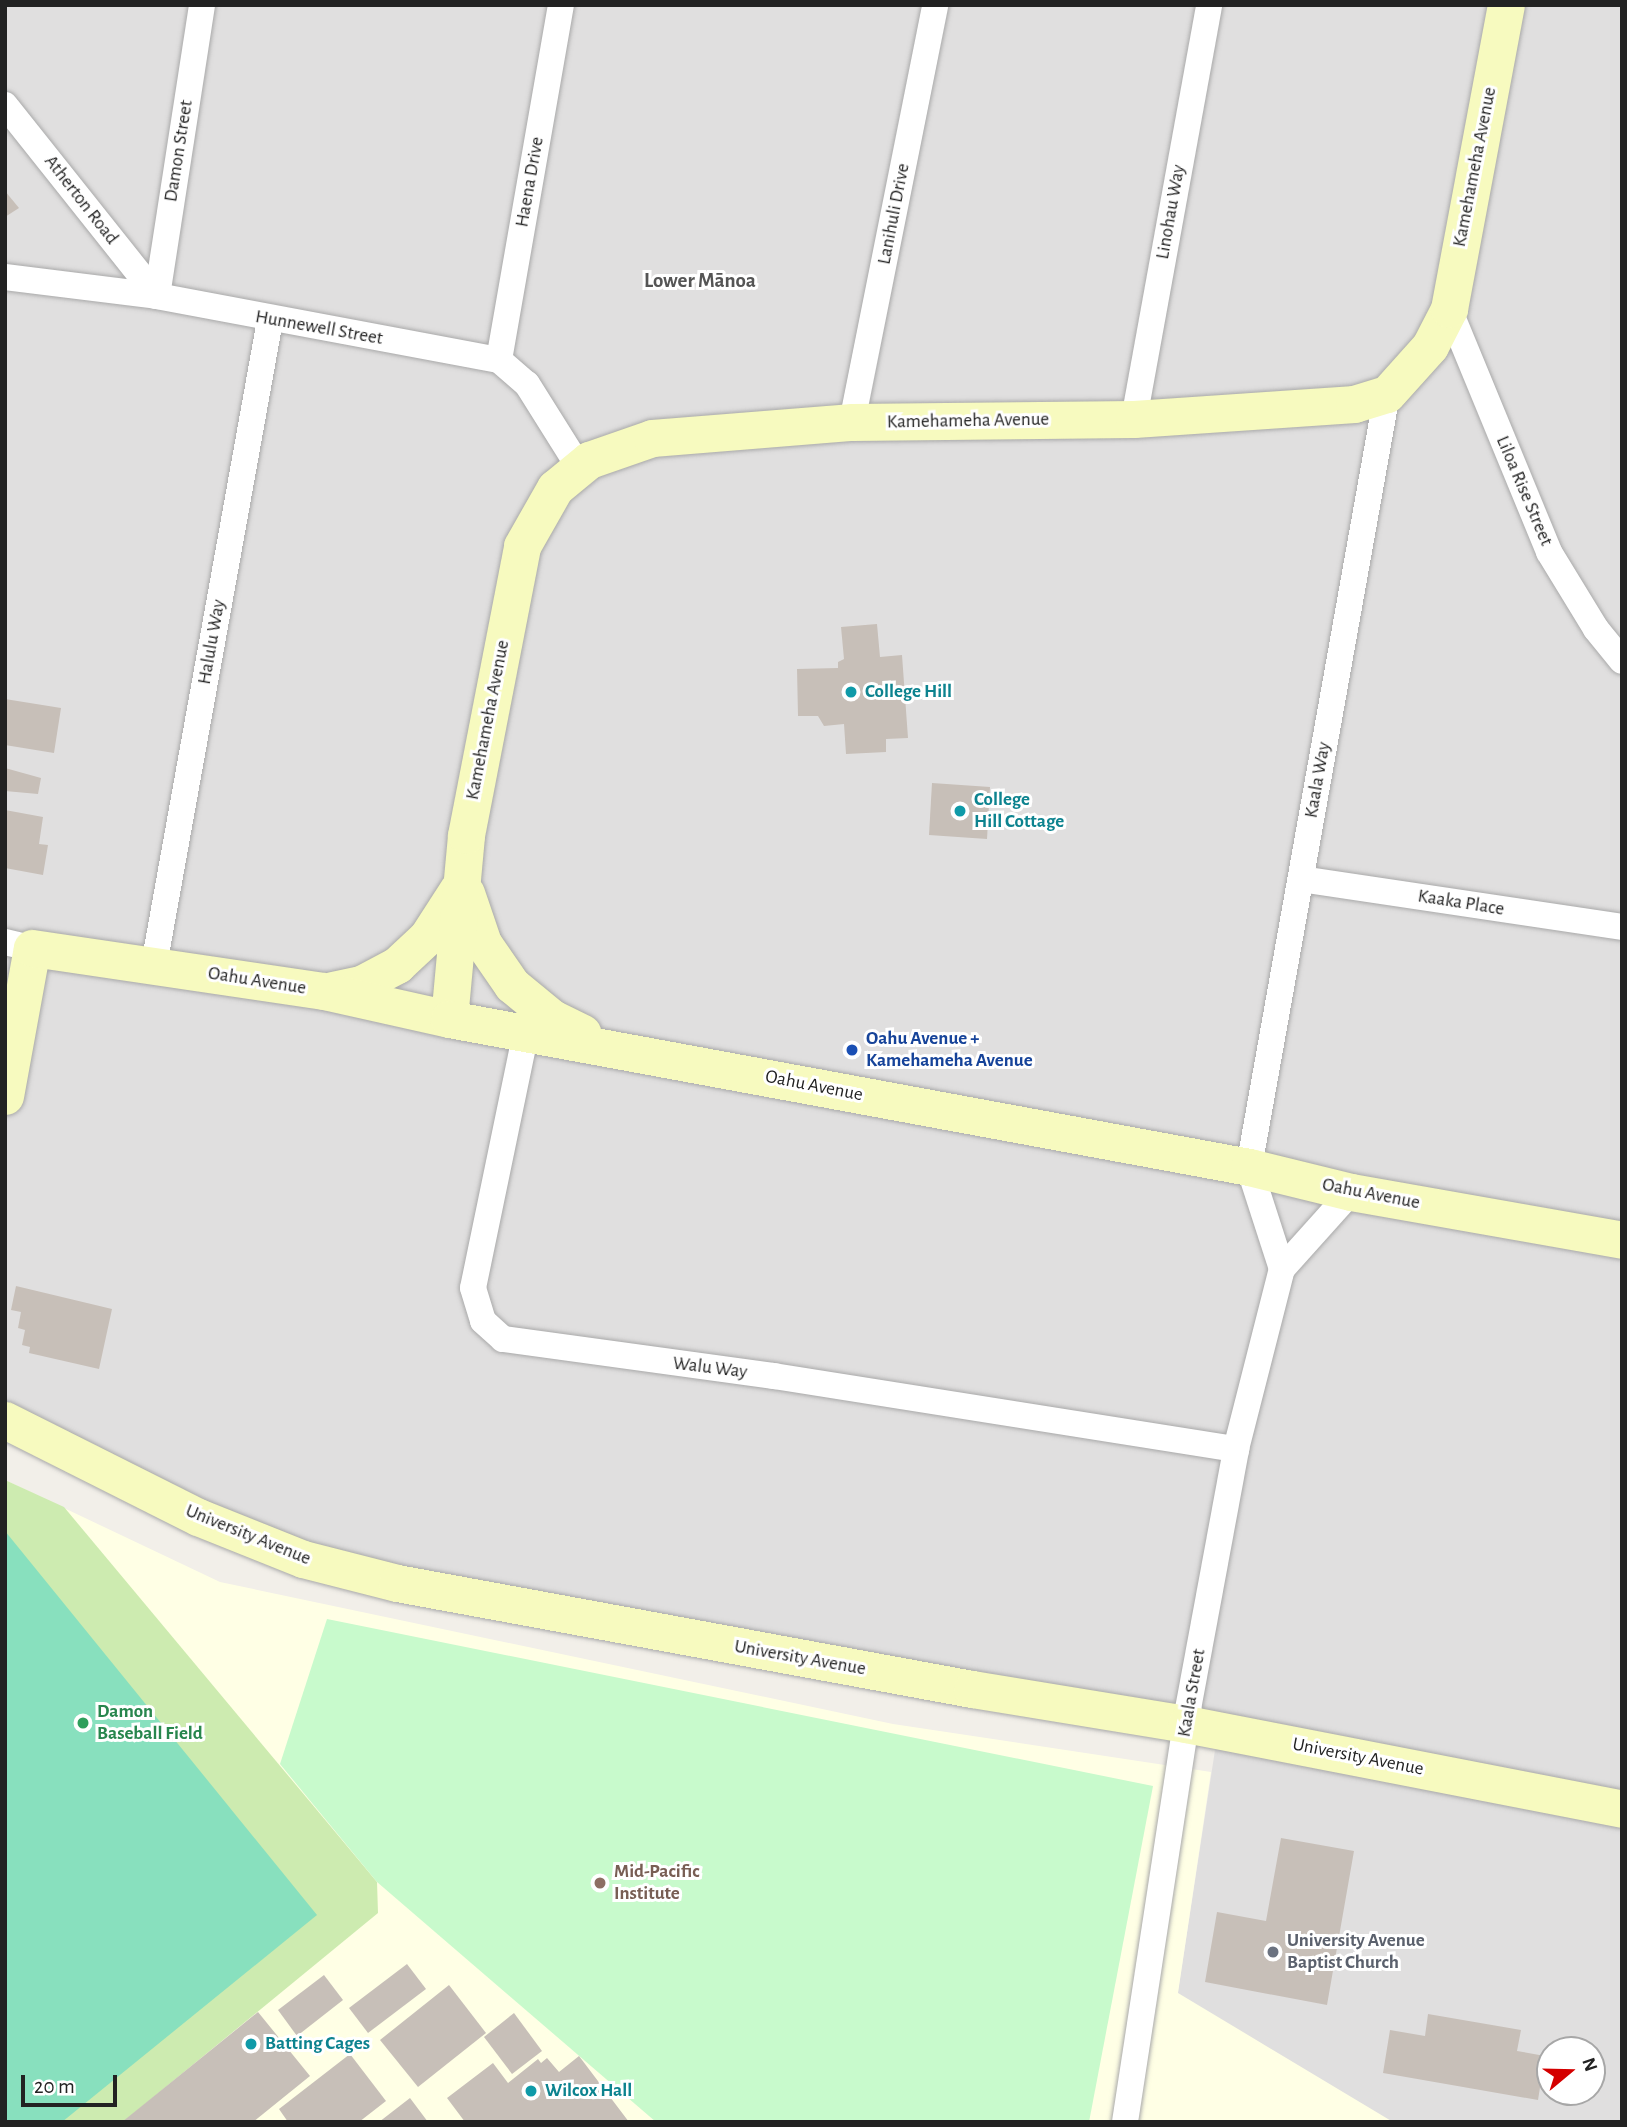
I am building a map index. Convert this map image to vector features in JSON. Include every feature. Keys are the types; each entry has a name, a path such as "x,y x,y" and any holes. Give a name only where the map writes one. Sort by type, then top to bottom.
{"street":[{"name":"Damon Street","path":"157,296 202,5"},
{"name":"Haena Drive","path":"499,360 561,5"},
{"name":"Lanihuli Drive","path":"852,422 935,5"},
{"name":"Linohau Way","path":"1133,419 1209,5"},
{"name":"Kamehameha Avenue","path":"615,1048 552,1018 512,985 483,943 462,882 466,835 522,546 541,506 579,467 609,450 652,438 852,422 1133,419 1354,404 1387,394 1430,346 1449,309 1506,5"},
{"name":"Atherton Road","path":"5,105 157,296"},
{"name":"Hunnewell Street","path":"5,277 157,296 270,320 499,360"},
{"name":"Liloa Rise Street","path":"1449,309 1549,552 1596,629 1622,661"},
{"name":"Halulu Way","path":"154,965 270,320"},
{"path":"499,360 527,384 579,467"},
{"name":"Kaala Way","path":"1249,1167 1387,394"},
{"name":"Kaaka Place","path":"1301,879 1622,927"},
{"path":"449,1019 462,882"},
{"name":"Kamehameha Avenue","path":"324,991 361,984 397,965 427,937 462,882"},
{"path":"5,1096 19,945"},
{"name":"Oahu Avenue","path":"19,945 324,991 449,1019 1249,1167 1351,1192 1622,1240"},
{"name":"Walu Way","path":"526,1032 473,1288 484,1321 503,1339 774,1376 1236,1449"},
{"path":"1249,1167 1282,1269"},
{"name":"Kaala Street","path":"1125,2122 1186,1724 1236,1449 1282,1269 1351,1192"},
{"name":"University Avenue","path":"5,1420 198,1517 303,1559 397,1583 972,1689 1186,1724 1622,1809"}],"shaded area":[{"path":"5,5 1622,5 1622,2122 1158,2122 1219,1724 371,1581 5,1405"},
{"name":"Mid-Pacific Institute","path":"5,1480 220,1582 893,1724 1211,1772 1178,1993 1393,2122 5,2122"}],"green space":[{"name":"Damon Baseball Field","path":"5,1480 64,1507 377,1882 378,1913 123,2122 5,2122"},
{"name":"Damon Baseball Field","path":"5,1531 317,1915 62,2122 5,2122"},
{"path":"327,1619 1153,1786 1089,2122 656,2122 377,1882 280,1764"}],"building":[{"path":"5,191 19,208 5,217"},
{"name":"College Hill","path":"877,624 880,657 902,655 908,738 886,739 886,752 846,754 844,724 824,726 818,716 798,716 797,669 838,668 838,662 844,659 841,627"},
{"path":"5,699 61,708 54,753 5,745"},
{"path":"5,768 41,778 38,794 5,791"},
{"name":"College Hill Cottage","path":"932,783 990,787 987,839 929,835"},
{"path":"5,810 43,817 39,844 48,845 43,875 5,868"},
{"path":"16,1286 112,1309 99,1369 29,1353 30,1347 22,1345 25,1330 18,1328 21,1312 11,1310"},
{"name":"University Avenue Baptist Church","path":"1281,1838 1354,1851 1327,2005 1205,1982 1217,1912 1266,1921"},
{"path":"407,1964 426,1989 368,2033 349,2008"},
{"path":"324,1975 343,2000 297,2036 278,2010"},
{"path":"449,1985 486,2033 418,2087 380,2040"},
{"name":"Batting Cages","path":"258,2012 310,2076 253,2122 122,2122"},
{"path":"514,2013 542,2051 512,2074 484,2037"},
{"path":"1428,2014 1521,2030 1517,2051 1536,2054 1536,2100 1383,2073 1390,2030 1425,2036"},
{"path":"350,2054 386,2101 359,2122 288,2122 279,2109"},
{"name":"Wilcox Hall","path":"579,2056 629,2122 465,2122 447,2098 493,2063 508,2083 538,2059 541,2063 547,2058 559,2072"},
{"path":"410,2098 428,2122 379,2122"}],"place":[{"name":"College Hill","path":"851,692"},
{"name":"College Hill Cottage","path":"960,811"},
{"name":"Oahu Avenue + Kamehameha Avenue","path":"852,1050"},
{"name":"Damon Baseball Field","path":"83,1723"},
{"name":"Mid-Pacific Institute","path":"600,1883"},
{"name":"University Avenue Baptist Church","path":"1273,1952"},
{"name":"Batting Cages","path":"251,2044"},
{"name":"Wilcox Hall","path":"531,2091"}],"district":[{"name":"Lower Mānoa","path":"700,281"}]}
